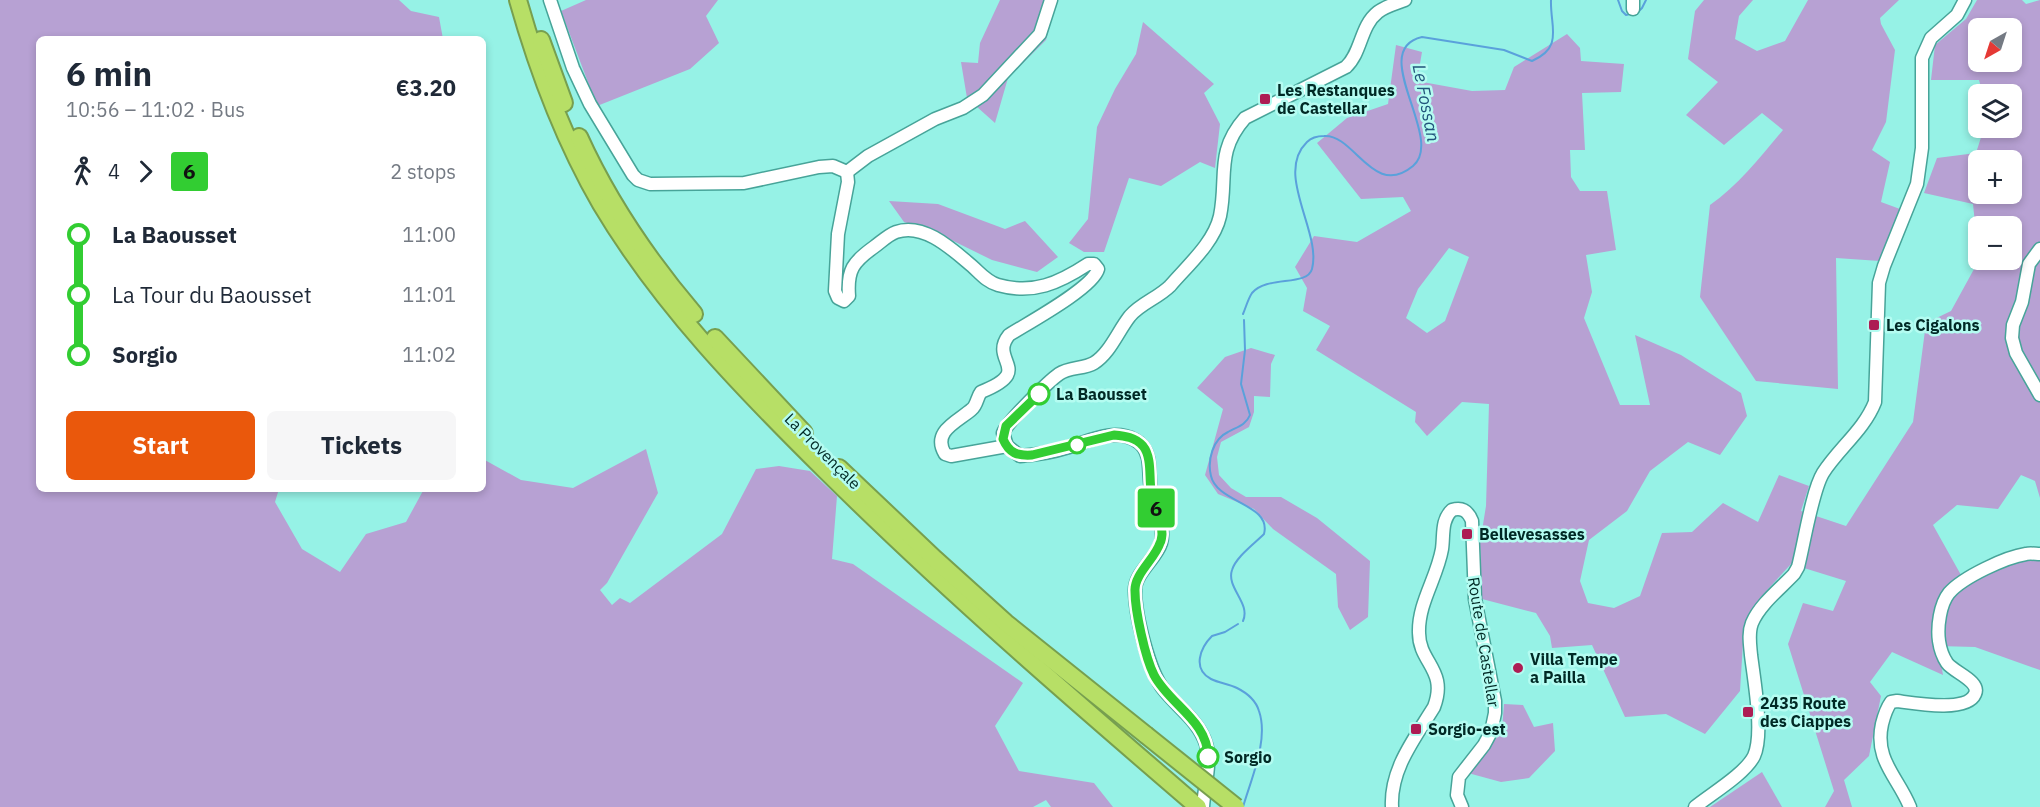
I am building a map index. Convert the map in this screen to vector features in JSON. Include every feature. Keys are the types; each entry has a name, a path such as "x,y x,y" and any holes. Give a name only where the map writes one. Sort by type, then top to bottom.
{"highway":[{"name":"La Provençale","path":"518,0 553,107 582,168 624,241 702,341 931,563 1137,755 1198,807"},
{"name":"La Provençale","path":"530,0 540,38 565,105 582,144 618,209 646,251 690,309 812,449"},
{"name":"La Provençale","path":"931,563 1236,807"}],"street":[{"path":"549,0 573,68 590,104 638,180 650,184 744,183 819,167 833,166 847,172"},
{"path":"847,172 868,156 935,119 963,108 983,95 1040,33 1051,0"},
{"path":"1203,807 1208,764 1206,743 1194,722 1163,689 1154,674 1138,612 1135,589 1137,581 1160,544 1162,535 1151,490 1148,458 1144,448 1136,440 1114,435 1020,456 1006,446 1003,433 1012,418 1060,373 1094,363 1102,356 1130,317 1167,288 1209,240 1220,216 1225,157 1234,131 1254,112 1346,67 1353,61 1371,19 1386,7 1405,0"},
{"path":"1695,807 1746,768 1754,756 1758,740 1758,720 1750,646 1752,623 1798,567 1817,488 1823,474 1862,426 1875,402 1879,283 1917,184 1922,148 1922,58 1931,38 1957,15 1965,0"},
{"path":"847,172 848,182 838,234 835,291 838,298 844,301 849,296 848,279 857,261 894,232 904,230 915,230 927,234 950,248 988,281 997,284 1036,287 1053,285 1088,264 1094,264 1098,269 1096,276 1077,292 1009,334 1004,341 1003,349 1009,371 1006,379 1000,385 981,392 973,409 949,425 941,441 941,448 945,454 951,456 1006,446"},
{"path":"2040,249 2029,264 2022,302 2013,325 2012,338 2016,353 2040,395"},
{"name":"Route de Castellar","path":"1392,807 1394,775 1438,695 1436,676 1421,646 1420,616 1442,551 1446,517 1452,510 1460,508 1467,512 1472,521 1474,591 1495,707 1491,732 1484,745 1459,777 1457,795 1462,807"},
{"path":"1910,807 1884,761 1880,736 1886,709 1891,702 1897,701 1944,706 1968,702 1972,699 1976,688 1972,682 1953,669 1941,650 1939,639 1943,604 1948,594 1959,584 1996,564 2026,554 2040,554"}],"shaded area":[{"path":"0,0 399,0 411,11 439,17 442,36 36,36 36,492 278,492 275,502 302,549 340,572 366,534 406,522 422,492 486,492 486,461 521,480 573,488 646,449 658,493 607,583 600,590 612,605 620,598 630,603 722,534 756,469 779,466 810,471 837,496 832,559 853,564 1023,683 995,726 1019,771 1094,783 1113,807 1051,807 1046,800 1033,807 0,807"},
{"path":"586,0 718,0 706,16 719,43 690,69 597,106 561,11"},
{"path":"1000,0 1057,0 1046,40 1008,78 995,123 967,98 961,62 978,63 980,43"},
{"path":"1704,0 1753,0 1739,16 1735,39 1757,51 1785,41 1808,0 1899,0 1880,18 1895,50 1886,122 1872,150 1890,162 1881,202 1900,209 1880,261 1836,258 1838,389 1756,381 1700,297 1710,205 1740,180 1783,130 1762,113 1724,145 1686,115 1718,82 1688,59 1695,11"},
{"path":"1977,0 2022,0 2026,4 2040,0 2040,498 2035,481 2021,475 1998,509 1957,505 1933,525 1961,575 2040,555 2040,670 1975,647 1938,646 1943,675 1892,652 1870,682 1881,696 1869,756 1844,780 1852,807 1825,807 1834,791 1788,644 1803,603 1833,611 1846,581 1791,564 1760,598 1744,627 1740,691 1705,734 1666,714 1625,717 1592,645 1552,648 1550,636 1536,613 1482,599 1480,543 1486,506 1489,404 1462,402 1427,436 1415,422 1416,412 1316,350 1330,326 1303,311 1307,288 1295,267 1314,236 1357,242 1411,211 1403,197 1361,199 1317,143 1347,118 1388,104 1396,45 1422,52 1417,81 1472,91 1505,90 1514,67 1567,34 1580,48 1581,61 1624,64 1621,92 1582,93 1585,150 1570,150 1571,177 1580,191 1607,191 1616,250 1586,255 1592,292 1584,318 1620,405 1650,405 1635,335 1681,355 1741,393 1747,416 1720,455 1688,442 1650,471 1627,511 1589,540 1580,581 1588,603 1614,608 1640,596 1662,533 1692,532 1723,503 1758,522 1779,475 1809,486 1801,511 1846,526 1913,422 1926,323 1951,311 1974,270 2022,270 2022,216 1974,216 1973,204 2022,204 2022,150 1977,150 1981,138 2022,138 2022,84 1980,84 1979,80 1931,80 1935,45 1966,19","holes":["1449,248 1469,257 1445,321 1427,333 1406,318 1418,289"]},
{"path":"1143,22 1214,84 1204,93 1220,124 1215,168 1200,162 1161,186 1129,178 1104,252 1084,252 1069,243 1088,219 1097,127 1115,89 1136,54"},
{"path":"1968,154 1968,203 1924,193 1937,158"},
{"path":"889,201 938,204 1005,229 1025,221 1058,257 1037,272 992,260 935,232 904,222"},
{"path":"1251,348 1275,355 1271,364 1270,397 1254,396 1254,412 1249,427 1221,442 1217,457 1219,475 1231,488 1246,497 1281,497 1317,518 1370,561 1368,617 1350,630 1338,607 1336,574 1273,529 1254,509 1218,494 1205,475 1223,409 1197,388 1225,357"},
{"path":"1504,704 1523,705 1534,727 1553,723 1555,751 1529,778 1501,782 1468,773 1502,731"},
{"path":"1762,772 1782,807 1710,807"}],"waterway":[{"name":"Le Fossan","path":"1243,314 1252,293 1259,288 1267,284 1303,278 1312,269 1311,238 1301,204 1295,170 1298,155 1307,142 1319,136 1335,138 1365,163 1387,175 1399,174 1413,166 1421,153 1416,117 1403,76 1402,59 1407,45 1422,37 1504,50 1532,61 1542,55 1552,43 1551,0"},
{"name":"Le Fossan","path":"1618,0 1622,11 1626,15 1630,14"},
{"name":"Le Fossan","path":"1636,14 1646,0"},
{"name":"Le Fossan","path":"1243,621 1244,608 1232,583 1232,570 1241,556 1264,534 1264,524 1260,516 1215,485 1211,476 1210,463 1212,451 1218,440 1244,423 1250,415 1241,384 1245,350 1244,320"},
{"name":"Le Fossan","path":"1238,624 1225,632 1212,636 1201,652 1200,664 1201,670 1211,679 1241,690 1248,695 1259,711 1262,722 1260,747 1243,807"}],"bus line":[{"name":"6","path":"1039,394 1006,426 1003,439 1012,453 1020,456 1032,455 1114,435 1136,440 1144,448 1148,458 1151,490 1162,535 1153,557 1137,581 1135,589 1138,612 1154,674 1163,689 1201,732 1206,743 1208,757"}],"place":[{"name":"Les Restanques de Castellar","path":"1265,99"},
{"name":"Les Cigalons","path":"1874,325"},
{"name":"La Baousset","path":"1039,394"},
{"name":"Bellevesasses","path":"1467,534"},
{"name":"Villa Tempe a Pailla","path":"1518,668"},
{"name":"2435 Route des Ciappes","path":"1748,712"},
{"name":"Sorgio-est","path":"1416,729"},
{"name":"Sorgio","path":"1208,757"}]}
